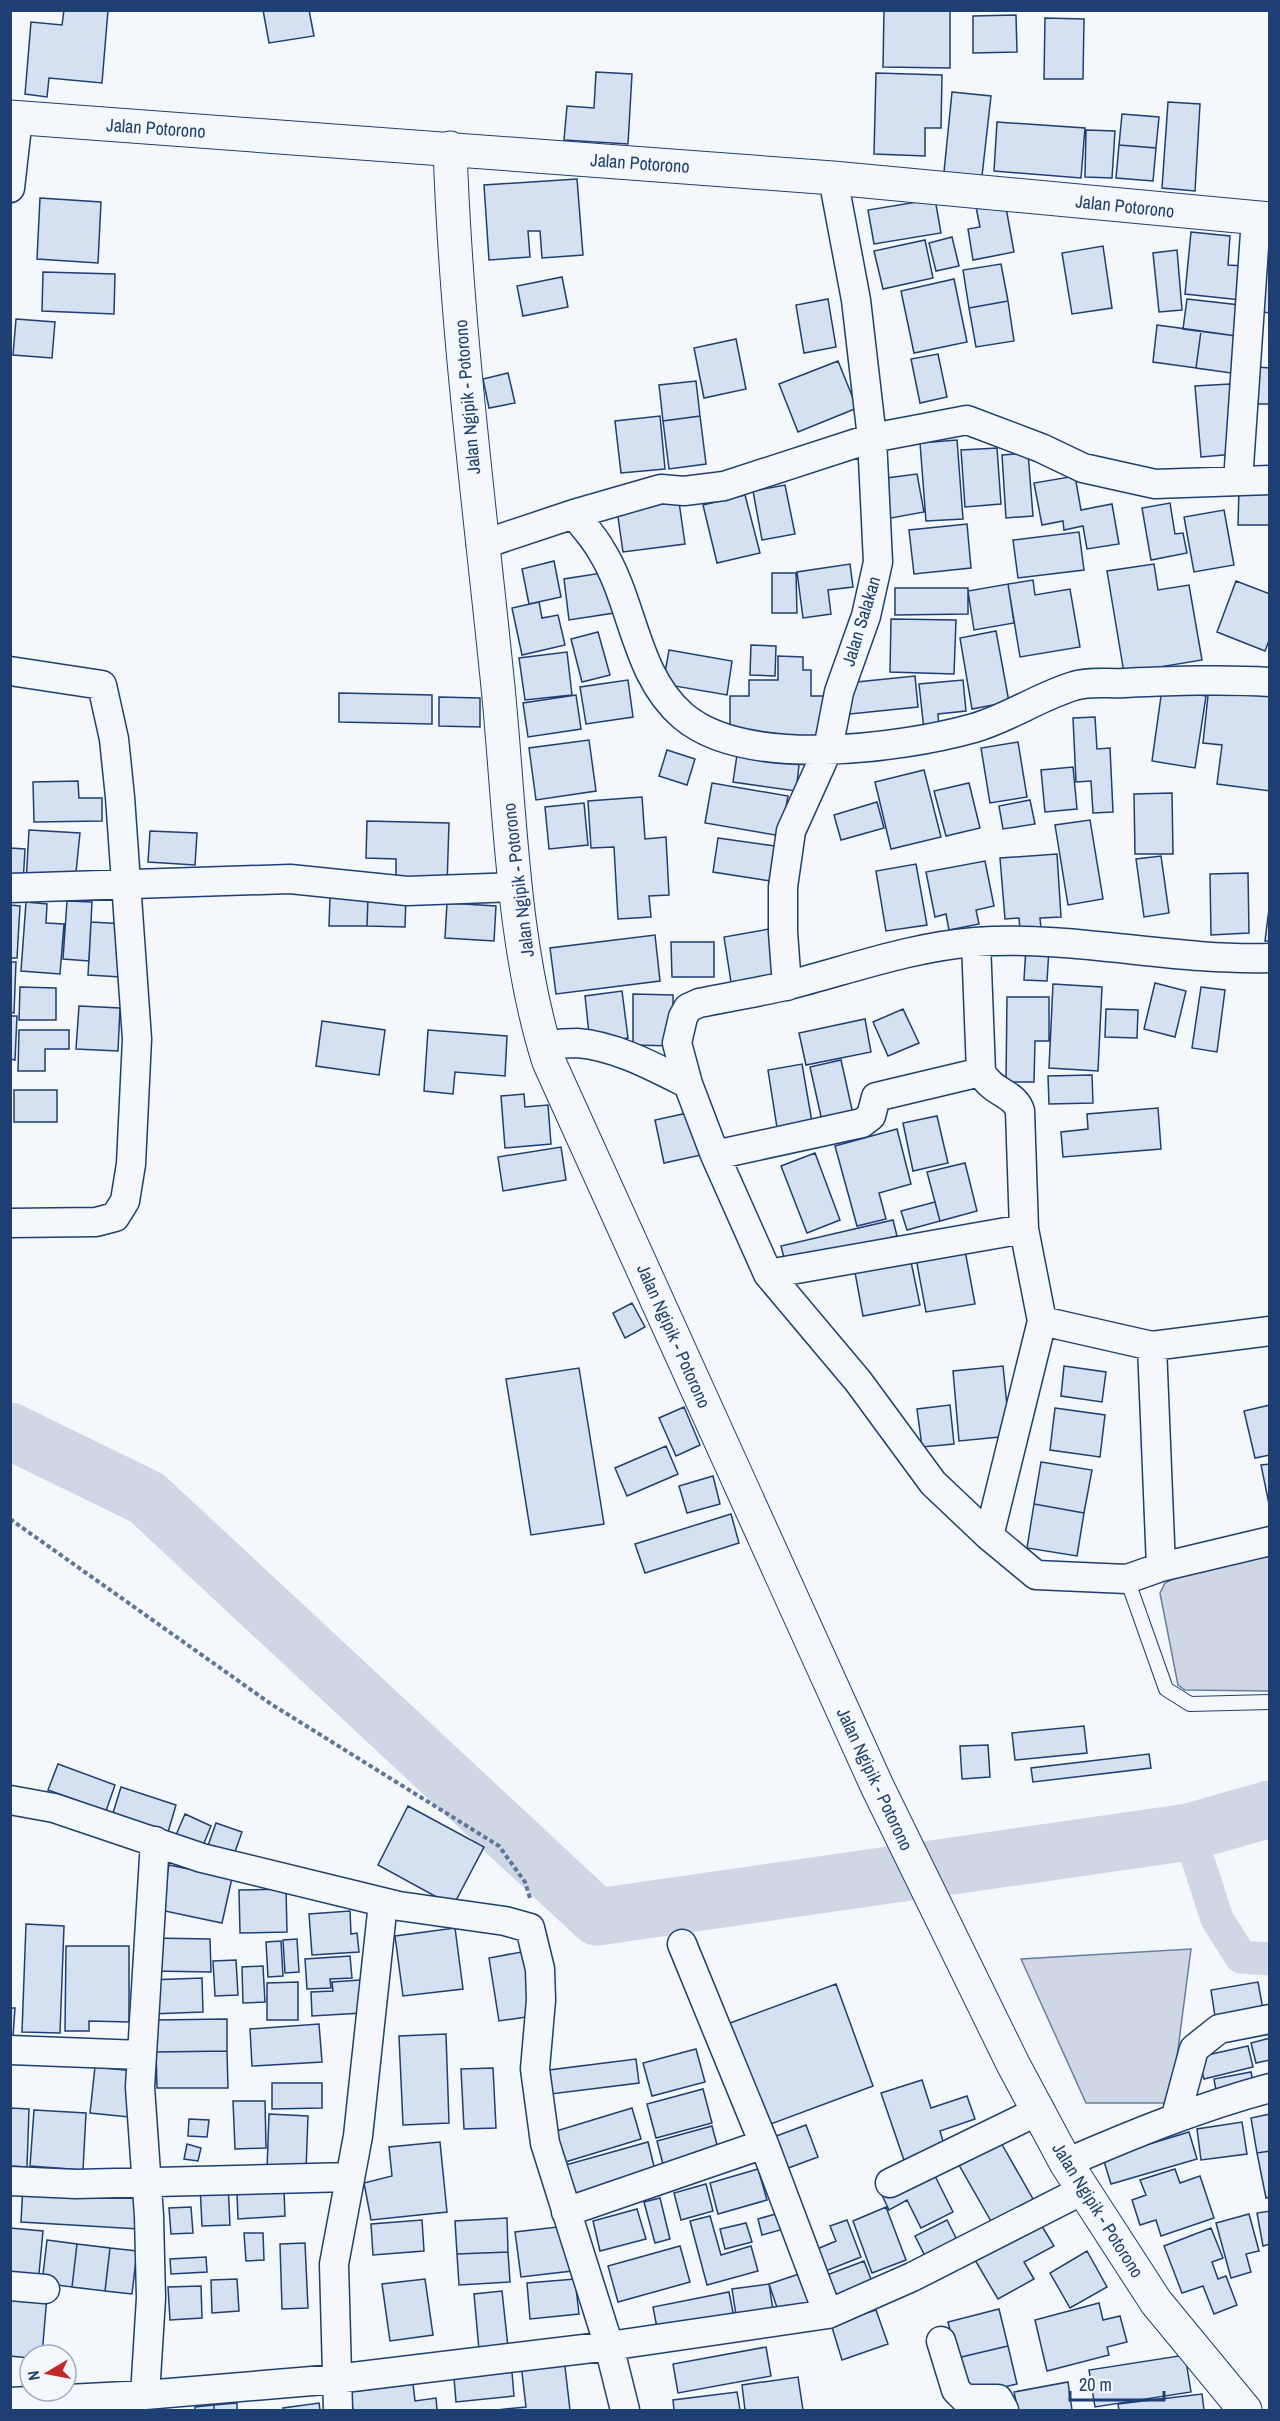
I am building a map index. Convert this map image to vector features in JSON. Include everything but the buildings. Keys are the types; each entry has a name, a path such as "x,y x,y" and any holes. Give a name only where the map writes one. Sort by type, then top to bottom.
{"street":[{"name":"Jalan Potorono","path":"14,118 450,148 832,178 1263,219"},
{"path":"10,189 14,118"},
{"name":"Jalan Ngipik - Potorono","path":"450,148 453,225 481,545 498,686 516,887 535,1016 544,1045 876,1786 999,2036 1074,2177 1156,2302 1245,2410"},
{"name":"Jalan Salakan","path":"787,986 783,932 783,887 791,831 828,749 839,692 866,616 878,562 872,438 856,300 832,178"},
{"path":"1238,481 1263,219"},
{"path":"481,545 574,514 661,489 684,491 724,486 872,438 967,420 1093,470 1155,484 1269,480"},
{"path":"574,514 602,550 644,659 664,695 682,715 706,732 743,745 859,750 974,728 1075,685 1197,680 1269,682"},
{"path":"10,671 102,685 114,739 136,1039 131,1164 125,1201 115,1217 96,1222 10,1223"},
{"path":"10,888 126,882 290,879 407,891 516,887"},
{"path":"1269,958 1228,960 1051,941 976,942 928,948 787,986 699,1003 688,1008 679,1029 677,1043 688,1084 715,1155 768,1274 858,1381 933,1483 1036,1575 1126,1579 1161,1567 1269,1541"},
{"path":"976,942 981,1072 988,1085 1013,1099 1020,1111 1024,1230 1042,1321 990,1536"},
{"path":"544,1045 578,1043 595,1047 634,1058 688,1084"},
{"path":"715,1155 862,1124 871,1116 876,1097 981,1072"},
{"path":"768,1274 1024,1230"},
{"path":"1042,1321 1152,1346 1269,1331"},
{"path":"1152,1346 1161,1567"},
{"path":"10,1800 54,1808 202,1858 383,1903 505,1921 530,1928 540,1969 541,2001 535,2069 545,2143 609,2346 625,2410"},
{"path":"155,1841 140,2087 147,2182 156,2400"},
{"path":"338,2410 334,2264 358,2136 372,2029 383,1903"},
{"path":"682,1944 764,2144 828,2314"},
{"path":"1176,2116 1194,2049 1219,2029 1269,2019"},
{"path":"10,2050 141,2055"},
{"path":"10,2402 156,2400 609,2346 828,2314 912,2277 1176,2116 1269,2088"},
{"path":"890,2183 1040,2110"},
{"path":"566,2212 764,2144"},
{"path":"10,2181 76,2184 349,2177"},
{"path":"10,2286 45,2289"},
{"path":"941,2341 956,2391 965,2399 998,2399 1004,2410"}],"lane":[{"path":"1126,1579 1166,1689 1190,1704 1269,1702"}],"path":[{"path":"10,1519 271,1704 499,1846 525,1882 532,1904 530,1928"}],"shaded area":[{"path":"1269,1556 1269,1691 1185,1690 1178,1685 1160,1593 1165,1583 1177,1577"},
{"path":"1191,1949 1171,2103 1086,2103 1021,1959"}],"waterway":[{"path":"10,1431 147,1498 597,1917 1189,1832 1270,1809"},
{"path":"1189,1832 1217,1919 1241,1957 1270,1959"}]}
